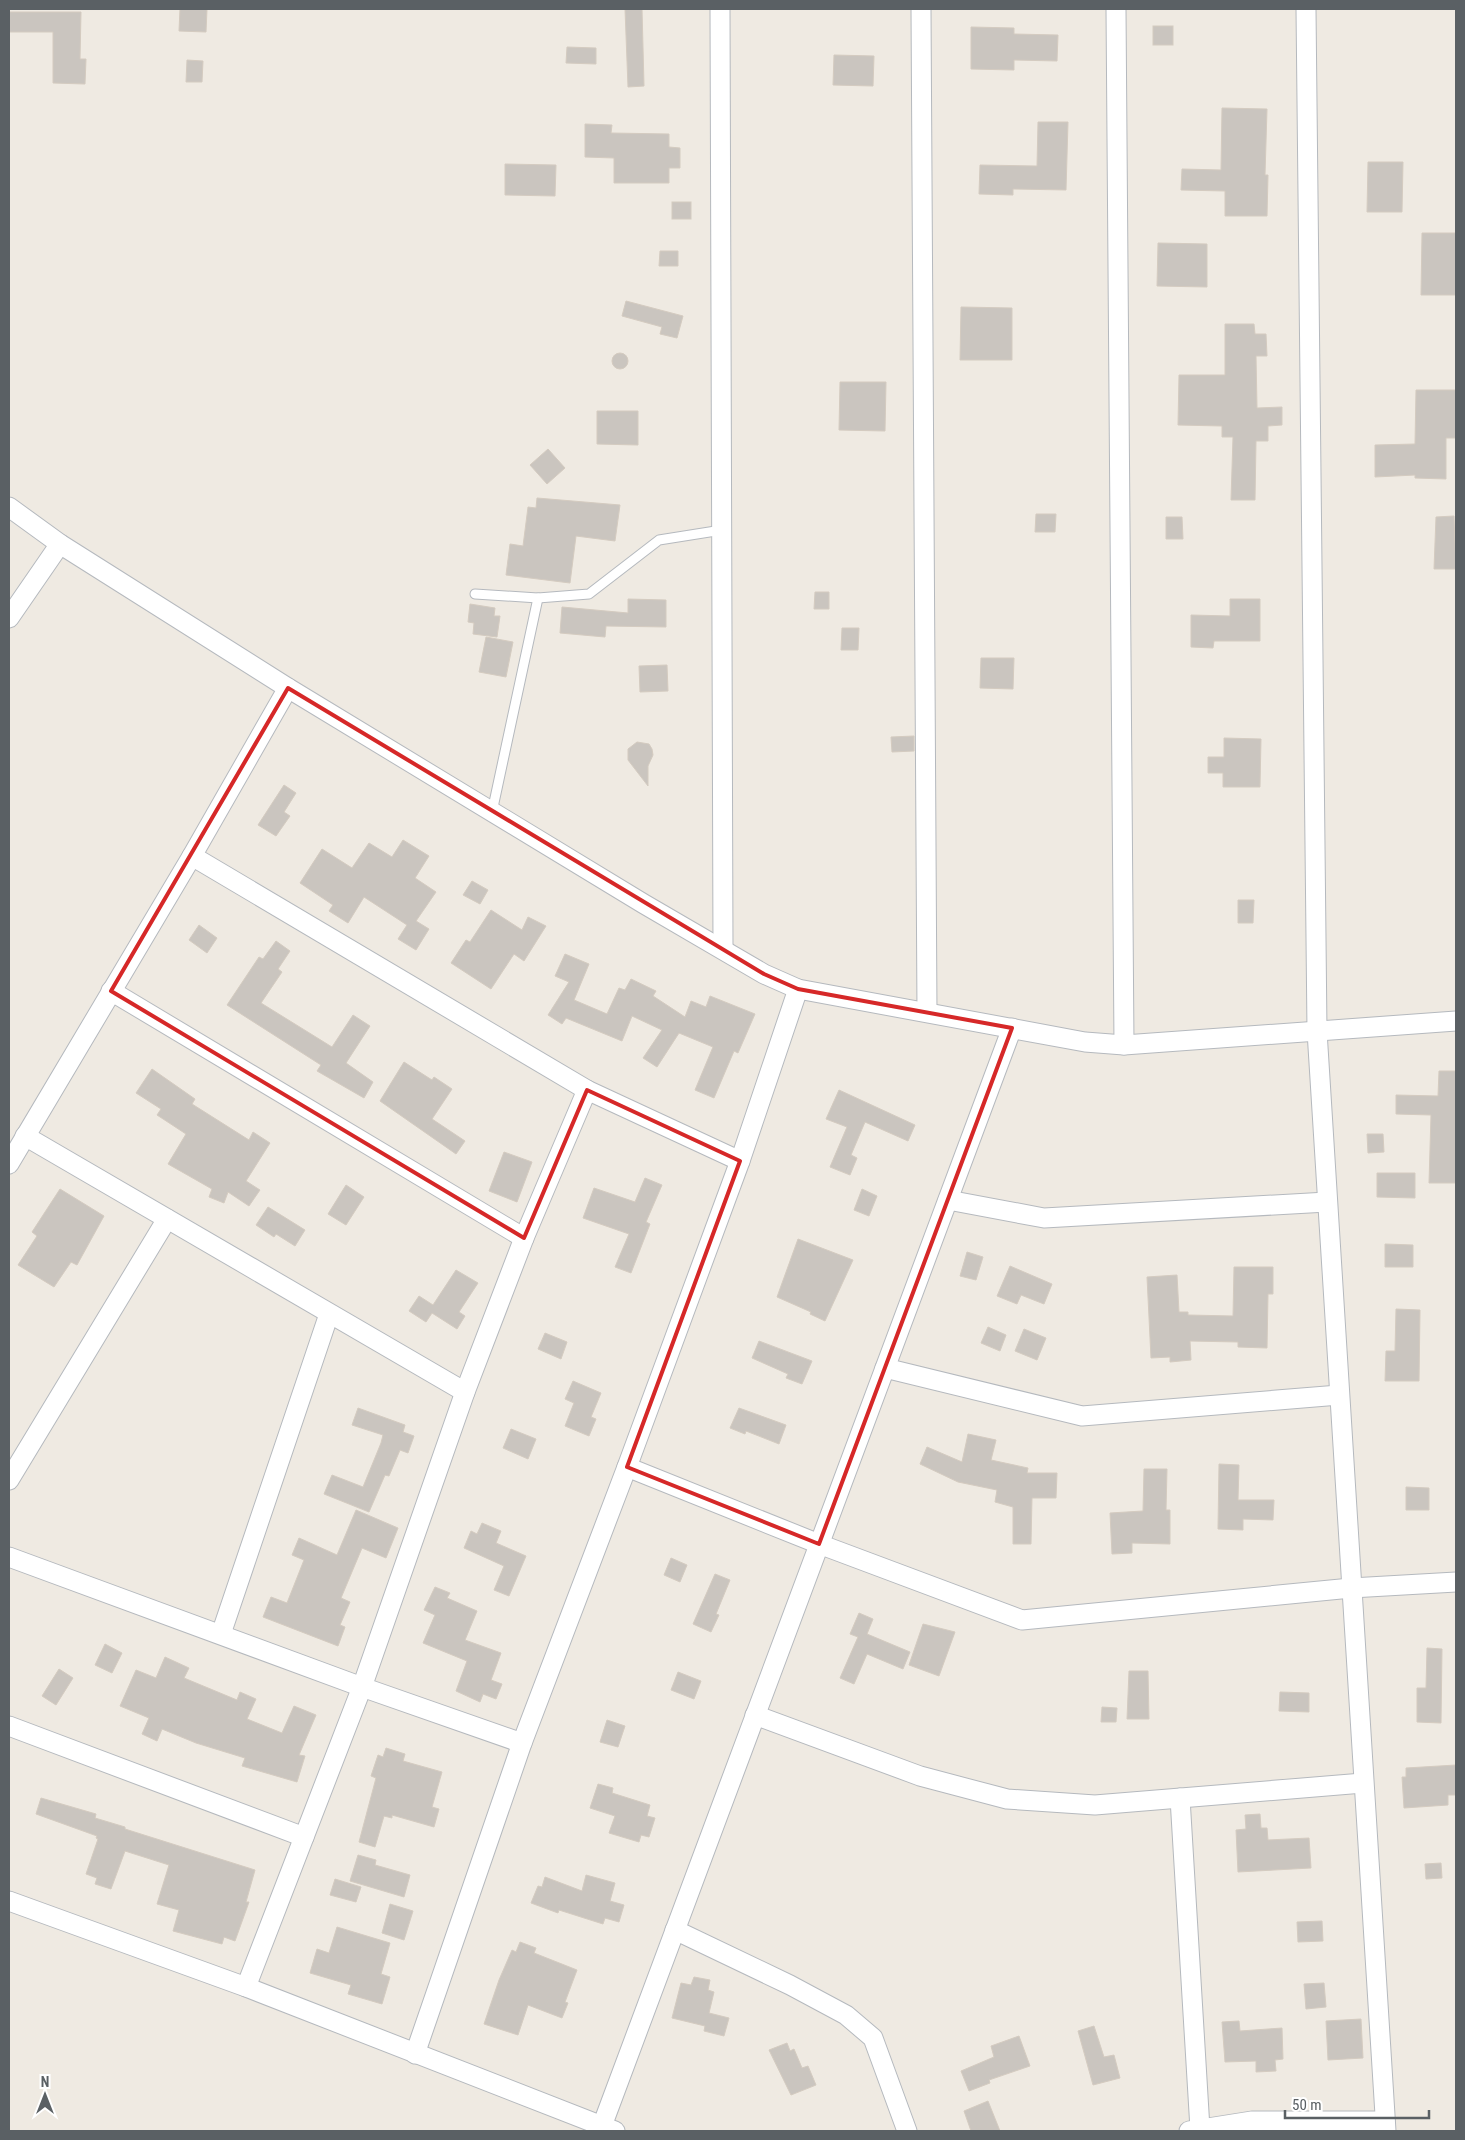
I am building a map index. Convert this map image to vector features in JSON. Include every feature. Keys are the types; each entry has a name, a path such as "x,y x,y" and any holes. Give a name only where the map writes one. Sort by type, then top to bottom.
{"street":[{"path":"720,9 724,949"},
{"path":"921,9 927,1012"},
{"path":"1116,9 1124,1045"},
{"path":"1180,1798 1194,2130 1252,2121 1385,2126 1317,1031 1306,9"},
{"path":"9,507 60,544 288,688 644,904 764,974 798,988 1086,1042 1124,1045 1456,1021"},
{"path":"9,618 60,544"},
{"path":"9,1164 192,856 288,688"},
{"path":"192,856 587,1090 740,1161"},
{"path":"415,2054 522,1744 740,1161 798,988"},
{"path":"111,991 524,1238"},
{"path":"9,1901 246,1988 608,2129 675,1930 1012,1028"},
{"path":"246,1988 362,1687 466,1392 524,1238 587,1090"},
{"path":"25,1136 466,1392"},
{"path":"948,1200 1044,1218 1327,1202"},
{"path":"9,1480 167,1219"},
{"path":"221,1634 329,1314"},
{"path":"885,1368 1082,1416 1339,1395"},
{"path":"627,1467 819,1544 1022,1620 1351,1588 1456,1582"},
{"path":"9,1557 522,1744"},
{"path":"755,1715 920,1776 1007,1799 1096,1805 1363,1783"},
{"path":"9,1726 304,1837"},
{"path":"675,1930 790,1985 846,2015 873,2038 907,2131"}],"lane":[{"path":"474,594 538,598 589,594 659,540 722,530"},
{"path":"492,812 538,598"}],"highlighted area":[{"path":"288,688 764,974 798,989 1012,1028 819,1544 627,1467 740,1161 587,1090 524,1238 111,991"}],"building":[{"path":"180,9 207,9 206,32 179,31"},
{"path":"625,9 642,9 644,86 628,87"},
{"path":"9,12 81,12 80,59 86,59 85,84 53,83 53,32 9,32"},
{"path":"1153,26 1173,26 1173,45 1153,45"},
{"path":"971,27 1014,28 1014,34 1058,35 1057,61 1014,60 1014,70 971,69"},
{"path":"567,47 596,48 596,64 566,63"},
{"path":"834,55 874,56 873,86 833,85"},
{"path":"187,60 203,61 202,82 186,82"},
{"path":"1222,108 1267,109 1265,175 1268,175 1267,216 1225,216 1225,191 1181,190 1182,169 1221,170"},
{"path":"1038,122 1068,122 1066,190 1013,189 1013,195 979,194 980,165 1037,166"},
{"path":"585,124 612,125 611,133 669,134 669,147 680,148 680,168 669,168 669,183 614,183 614,158 585,157"},
{"path":"1368,162 1403,162 1402,212 1367,212"},
{"path":"505,164 556,165 555,196 505,195"},
{"path":"672,202 691,202 691,219 672,219"},
{"path":"1422,233 1456,233 1456,295 1421,295"},
{"path":"1158,243 1207,244 1207,287 1157,286"},
{"path":"660,251 678,251 678,266 659,266"},
{"path":"626,301 683,316 677,338 660,334 662,327 622,316"},
{"path":"961,307 1012,308 1012,360 960,360"},
{"path":"1225,324 1254,324 1255,334 1266,334 1267,356 1256,356 1257,408 1282,407 1282,425 1268,426 1268,441 1256,441 1255,500 1231,500 1233,437 1222,437 1222,426 1178,425 1179,375 1225,375"},
{"path":"620,353 626,355 628,361 626,367 620,369 614,367 612,361 614,355"},
{"path":"840,382 886,382 885,431 839,430"},
{"path":"1416,390 1456,390 1456,438 1446,438 1446,479 1415,478 1415,475 1375,477 1375,445 1415,444"},
{"path":"597,411 638,411 638,445 597,444"},
{"path":"548,449 565,468 547,484 530,465"},
{"path":"537,498 620,505 615,541 576,536 570,583 506,575 510,544 523,546 528,507 536,508"},
{"path":"1036,514 1056,514 1055,532 1035,532"},
{"path":"1454,516 1456,569 1434,569 1436,517"},
{"path":"1166,517 1182,517 1183,539 1166,539"},
{"path":"815,592 829,592 829,609 814,609"},
{"path":"628,599 666,600 666,627 606,626 605,637 560,633 562,607 628,613"},
{"path":"1230,599 1260,599 1260,641 1214,641 1213,648 1191,647 1191,615 1230,616"},
{"path":"470,604 495,608 494,616 500,616 497,637 473,634 474,623 468,622"},
{"path":"842,628 859,628 858,650 841,650"},
{"path":"486,637 513,642 506,677 479,672"},
{"path":"981,658 1014,658 1013,689 980,688"},
{"path":"667,665 668,691 640,692 639,666"},
{"path":"914,736 914,751 892,752 891,737"},
{"path":"1224,738 1261,739 1260,787 1223,787 1223,773 1208,773 1208,757 1224,757"},
{"path":"637,742 649,744 652,749 653,755 648,766 648,786 628,760 628,749"},
{"path":"284,785 296,793 284,812 290,816 276,836 258,825"},
{"path":"403,840 429,856 415,878 436,892 416,921 429,929 416,950 398,939 407,925 364,897 348,923 329,911 333,905 300,883 322,849 352,868 369,843 392,857"},
{"path":"472,881 488,890 480,904 463,895"},
{"path":"1238,900 1254,900 1253,923 1238,923"},
{"path":"491,910 522,930 528,917 546,926 524,961 514,954 491,989 451,963 466,940 470,942"},
{"path":"199,925 217,938 207,953 189,940"},
{"path":"276,941 290,951 278,969 282,972 261,1003 332,1047 353,1015 370,1026 346,1063 373,1082 364,1098 317,1071 321,1065 227,1005 259,957 263,959"},
{"path":"565,954 589,964 574,1000 607,1014 619,988 625,990 631,979 656,991 653,996 685,1017 691,1001 706,1007 710,996 755,1014 738,1053 734,1051 714,1098 695,1090 713,1047 679,1033 657,1067 643,1058 662,1030 632,1016 622,1041 566,1018 562,1024 548,1015 569,982 555,976"},
{"path":"404,1062 432,1080 434,1077 452,1089 432,1119 465,1141 456,1154 380,1101"},
{"path":"152,1069 195,1099 192,1104 249,1140 253,1132 270,1143 246,1181 260,1190 249,1206 228,1192 224,1203 209,1197 212,1189 168,1164 186,1134 157,1115 161,1109 136,1093"},
{"path":"1439,1071 1456,1071 1456,1183 1429,1183 1431,1115 1396,1114 1396,1095 1438,1096"},
{"path":"839,1090 915,1125 908,1141 865,1122 851,1155 857,1158 850,1175 830,1167 847,1127 826,1119"},
{"path":"1367,1134 1383,1134 1384,1152 1368,1153"},
{"path":"504,1152 532,1162 517,1202 489,1191"},
{"path":"1377,1173 1415,1173 1415,1198 1377,1197"},
{"path":"645,1178 662,1185 646,1222 650,1224 631,1273 615,1267 629,1234 583,1218 594,1188 635,1202"},
{"path":"346,1185 364,1197 346,1225 328,1214"},
{"path":"60,1189 104,1216 77,1265 71,1262 54,1287 18,1265 37,1236 32,1232"},
{"path":"862,1189 877,1196 869,1216 854,1210"},
{"path":"268,1207 305,1230 295,1246 276,1234 274,1237 256,1225"},
{"path":"798,1239 853,1260 825,1321 810,1314 811,1312 777,1297"},
{"path":"1385,1244 1413,1245 1413,1267 1385,1267"},
{"path":"967,1252 983,1257 976,1280 960,1276"},
{"path":"1010,1266 1052,1284 1044,1304 1021,1295 1017,1304 997,1296"},
{"path":"1234,1267 1273,1267 1273,1294 1268,1294 1267,1348 1238,1347 1238,1342 1190,1341 1191,1360 1170,1362 1170,1357 1151,1358 1147,1277 1177,1275 1179,1312 1188,1312 1188,1315 1233,1316"},
{"path":"456,1270 478,1283 459,1312 465,1316 457,1329 432,1313 426,1322 409,1311 419,1296 433,1305"},
{"path":"1396,1309 1420,1310 1419,1381 1385,1381 1386,1351 1395,1351"},
{"path":"988,1327 1006,1335 1000,1351 981,1343"},
{"path":"1024,1329 1046,1338 1037,1360 1015,1351"},
{"path":"545,1333 567,1342 561,1359 538,1349"},
{"path":"759,1341 812,1361 802,1384 786,1378 788,1374 752,1358"},
{"path":"573,1381 601,1393 591,1417 596,1419 589,1436 565,1426 574,1403 565,1399"},
{"path":"358,1408 405,1425 403,1432 414,1436 408,1453 400,1450 389,1476 385,1475 369,1512 324,1494 332,1475 363,1487 381,1443 383,1435 352,1425"},
{"path":"739,1408 786,1425 779,1444 746,1431 745,1434 730,1428"},
{"path":"511,1429 536,1439 528,1459 503,1448"},
{"path":"968,1434 996,1440 991,1460 1028,1468 1027,1473 1057,1473 1056,1498 1032,1498 1031,1544 1013,1544 1013,1507 995,1502 997,1490 958,1482 920,1464 927,1447 962,1462"},
{"path":"1219,1464 1239,1465 1238,1500 1274,1500 1273,1520 1243,1519 1243,1530 1218,1529"},
{"path":"1144,1469 1167,1469 1166,1510 1170,1510 1170,1544 1132,1543 1132,1553 1112,1554 1110,1513 1143,1511"},
{"path":"1406,1487 1429,1488 1429,1510 1406,1510"},
{"path":"356,1510 398,1528 386,1558 362,1548 341,1598 350,1602 340,1625 345,1627 338,1646 263,1617 271,1597 287,1603 304,1560 292,1555 299,1538 337,1555"},
{"path":"482,1523 501,1531 496,1543 526,1556 509,1596 494,1590 504,1566 464,1548 471,1531 477,1534"},
{"path":"671,1558 687,1565 680,1582 664,1575"},
{"path":"715,1574 730,1580 716,1614 719,1615 711,1632 693,1624"},
{"path":"435,1587 450,1593 447,1598 477,1611 465,1640 501,1653 491,1680 502,1684 496,1699 483,1694 480,1702 456,1691 467,1661 423,1643 435,1615 424,1610"},
{"path":"859,1613 873,1619 867,1634 910,1652 903,1669 867,1654 854,1684 840,1678 858,1637 850,1634"},
{"path":"923,1624 955,1632 939,1676 909,1665"},
{"path":"105,1644 122,1653 112,1673 95,1665"},
{"path":"1427,1648 1442,1649 1441,1723 1417,1722 1417,1688 1426,1688"},
{"path":"165,1657 189,1668 184,1678 237,1700 240,1692 256,1699 247,1719 282,1733 294,1706 316,1715 299,1755 305,1756 297,1782 242,1766 245,1758 196,1743 162,1729 157,1741 142,1734 149,1718 120,1706 136,1670 156,1678"},
{"path":"59,1669 73,1678 56,1705 42,1696"},
{"path":"1129,1671 1148,1671 1149,1719 1127,1719"},
{"path":"678,1672 701,1681 694,1699 671,1690"},
{"path":"1280,1692 1309,1693 1309,1712 1279,1711"},
{"path":"1102,1707 1117,1708 1116,1722 1101,1722"},
{"path":"607,1720 625,1726 618,1747 600,1742"},
{"path":"386,1748 405,1754 403,1761 442,1772 432,1807 439,1809 434,1827 392,1815 392,1818 384,1816 375,1847 359,1842 376,1778 371,1776 378,1755 383,1757"},
{"path":"1456,1765 1456,1795 1448,1795 1448,1805 1404,1808 1402,1777 1406,1777 1406,1768"},
{"path":"598,1784 613,1788 612,1793 650,1805 647,1816 655,1818 649,1837 641,1835 639,1842 609,1833 615,1816 590,1808"},
{"path":"41,1798 96,1814 95,1818 125,1827 125,1829 255,1870 246,1902 249,1902 235,1941 224,1937 222,1944 173,1931 179,1910 157,1904 169,1865 125,1851 111,1889 95,1884 97,1878 86,1874 98,1839 96,1838 97,1836 36,1814"},
{"path":"1260,1814 1261,1828 1267,1828 1268,1840 1309,1838 1311,1868 1238,1872 1236,1830 1246,1829 1245,1815"},
{"path":"358,1855 376,1860 375,1865 410,1875 404,1897 350,1881"},
{"path":"1441,1863 1442,1878 1426,1879 1425,1864"},
{"path":"586,1875 615,1883 610,1901 624,1905 619,1922 605,1918 603,1924 559,1910 558,1913 531,1903 538,1886 542,1887 545,1877 582,1891"},
{"path":"335,1879 361,1887 356,1902 330,1895"},
{"path":"390,1904 413,1911 404,1940 382,1933"},
{"path":"1322,1921 1323,1941 1298,1942 1297,1922"},
{"path":"337,1927 390,1943 381,1974 390,1977 382,2004 348,1994 351,1985 310,1973 317,1949 329,1953"},
{"path":"520,1942 536,1948 534,1953 577,1970 565,2002 568,2003 562,2018 528,2005 518,2035 484,2024 499,1980 512,1950 516,1952"},
{"path":"694,1977 710,1980 708,1990 714,1992 709,2013 729,2018 724,2036 704,2031 705,2026 672,2018 681,1983 691,1985"},
{"path":"1324,1983 1326,2007 1306,2009 1304,1984"},
{"path":"1361,2019 1363,2058 1328,2060 1326,2021"},
{"path":"1239,2021 1240,2031 1282,2028 1283,2059 1275,2060 1276,2071 1256,2072 1256,2061 1225,2062 1222,2022"},
{"path":"1094,2026 1104,2057 1114,2055 1120,2078 1093,2085 1078,2031"},
{"path":"1019,2036 1030,2066 989,2080 990,2083 969,2091 961,2071 994,2057 991,2046"},
{"path":"787,2043 790,2051 794,2049 802,2068 808,2066 816,2085 791,2095 769,2050"},
{"path":"988,2101 1000,2131 971,2131 964,2111"}]}
